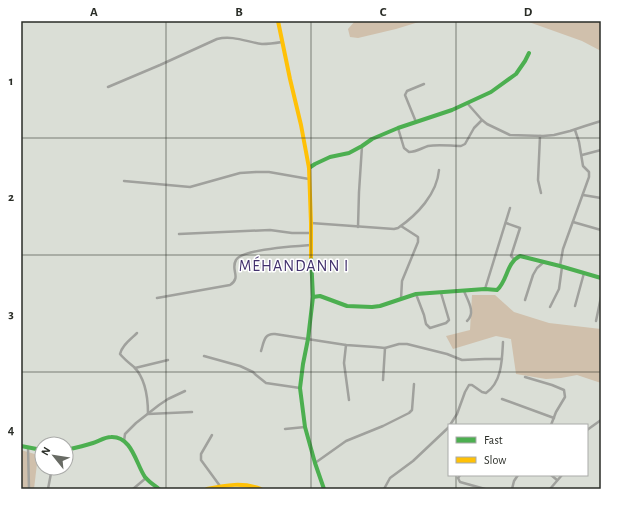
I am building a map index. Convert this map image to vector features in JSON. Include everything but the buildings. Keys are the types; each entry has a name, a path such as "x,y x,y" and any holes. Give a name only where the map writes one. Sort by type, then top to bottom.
{"street":[{"path":"278,21 309,168 313,297 300,388 305,427 324,489"},
{"path":"108,87 223,37 263,44 282,42"},
{"path":"309,168 330,157 350,153 372,139 398,128 452,110 491,92 516,74 529,53"},
{"path":"416,122 405,95 407,91 424,84"},
{"path":"466,103 482,120 498,130 510,135 554,135 575,130 601,121"},
{"path":"398,128 404,148 409,152 413,152 429,146 437,145 461,146 467,142 474,128 482,120"},
{"path":"550,307 558,289 564,249 589,177 589,172 583,166 582,155 575,130"},
{"path":"540,136 538,180 541,192"},
{"path":"358,227 362,146"},
{"path":"582,155 601,150"},
{"path":"311,222 394,229 401,226 424,205 431,196 439,178 439,170"},
{"path":"124,181 190,187 240,173 256,172 269,172 309,179"},
{"path":"583,195 601,198"},
{"path":"485,288 510,208"},
{"path":"573,222 601,230"},
{"path":"506,223 520,228 512,256 514,259"},
{"path":"401,226 418,238 418,242 402,281 401,298"},
{"path":"179,234 270,230 292,233 311,233"},
{"path":"157,298 230,286 236,279 234,267 237,258 243,255 275,248 311,244"},
{"path":"313,297 320,296 347,306 372,307 380,306 416,294 485,288 494,291 501,288 511,263 514,259 520,256 601,278"},
{"path":"525,300 533,274 544,262"},
{"path":"575,306 584,273"},
{"path":"464,291 472,314 467,321"},
{"path":"416,294 424,314 426,324 430,328 446,323 449,320 441,292"},
{"path":"596,320 601,297"},
{"path":"137,333 123,347 120,354 142,377 148,400 148,414"},
{"path":"261,351 265,338 270,334 346,345 385,348 399,344 407,344 447,354 462,360 502,359"},
{"path":"451,424 461,406 469,385 472,385 486,393 497,380 500,372 503,342"},
{"path":"346,345 344,363 349,400"},
{"path":"383,380 385,348"},
{"path":"204,356 240,366 253,372 266,383 300,388"},
{"path":"135,368 168,360"},
{"path":"525,377 564,390 565,397 551,424"},
{"path":"315,463 346,441 409,413 412,410 414,384"},
{"path":"124,441 125,434 159,405 186,391"},
{"path":"502,399 554,418"},
{"path":"148,414 192,412"},
{"path":"588,429 601,420"},
{"path":"285,430 305,427"},
{"path":"384,489 390,478 413,461 448,428"},
{"path":"212,436 201,454 201,460 220,486"},
{"path":"74,449 105,438 119,438 124,441 136,456 146,478 159,489"},
{"path":"21,446 34,449"},
{"path":"28,448 29,489"},
{"path":"48,489 50,476"},
{"path":"459,476 458,478 460,482 485,489"},
{"path":"512,489 517,476"},
{"path":"552,476 557,480"},
{"path":"550,489 561,476"},
{"path":"133,489 146,478"},
{"path":"207,489 236,483 246,484 261,489"}],"shaded area":[{"path":"355,21 422,21 358,38 350,37 348,29"},
{"path":"526,21 601,21 601,51 582,41"},
{"path":"472,295 495,295 514,312 549,323 601,329 601,383 577,375 546,379 516,374 511,339 496,336 453,349 446,336 470,330"},
{"path":"21,450 34,454 34,476 36,476 34,489 21,489"}],"traffic: fast":[{"path":"309,168 330,157 349,153 372,139 398,128 452,110 491,92 516,74 529,53"},
{"path":"313,297 320,296 347,306 372,307 380,306 416,294 485,289 497,290 501,286 509,267 515,259 520,256 601,278"},
{"path":"311,257 313,297 300,388 305,427 324,489"},
{"path":"74,448 106,438 118,438 129,446 145,477 159,489"},
{"path":"21,446 34,448"}],"traffic: slow":[{"path":"278,21 309,168 311,257"},
{"path":"207,489 228,485 248,485 261,489"}],"district":[{"name":"MÉHANDANN I","path":"294,266"}]}
